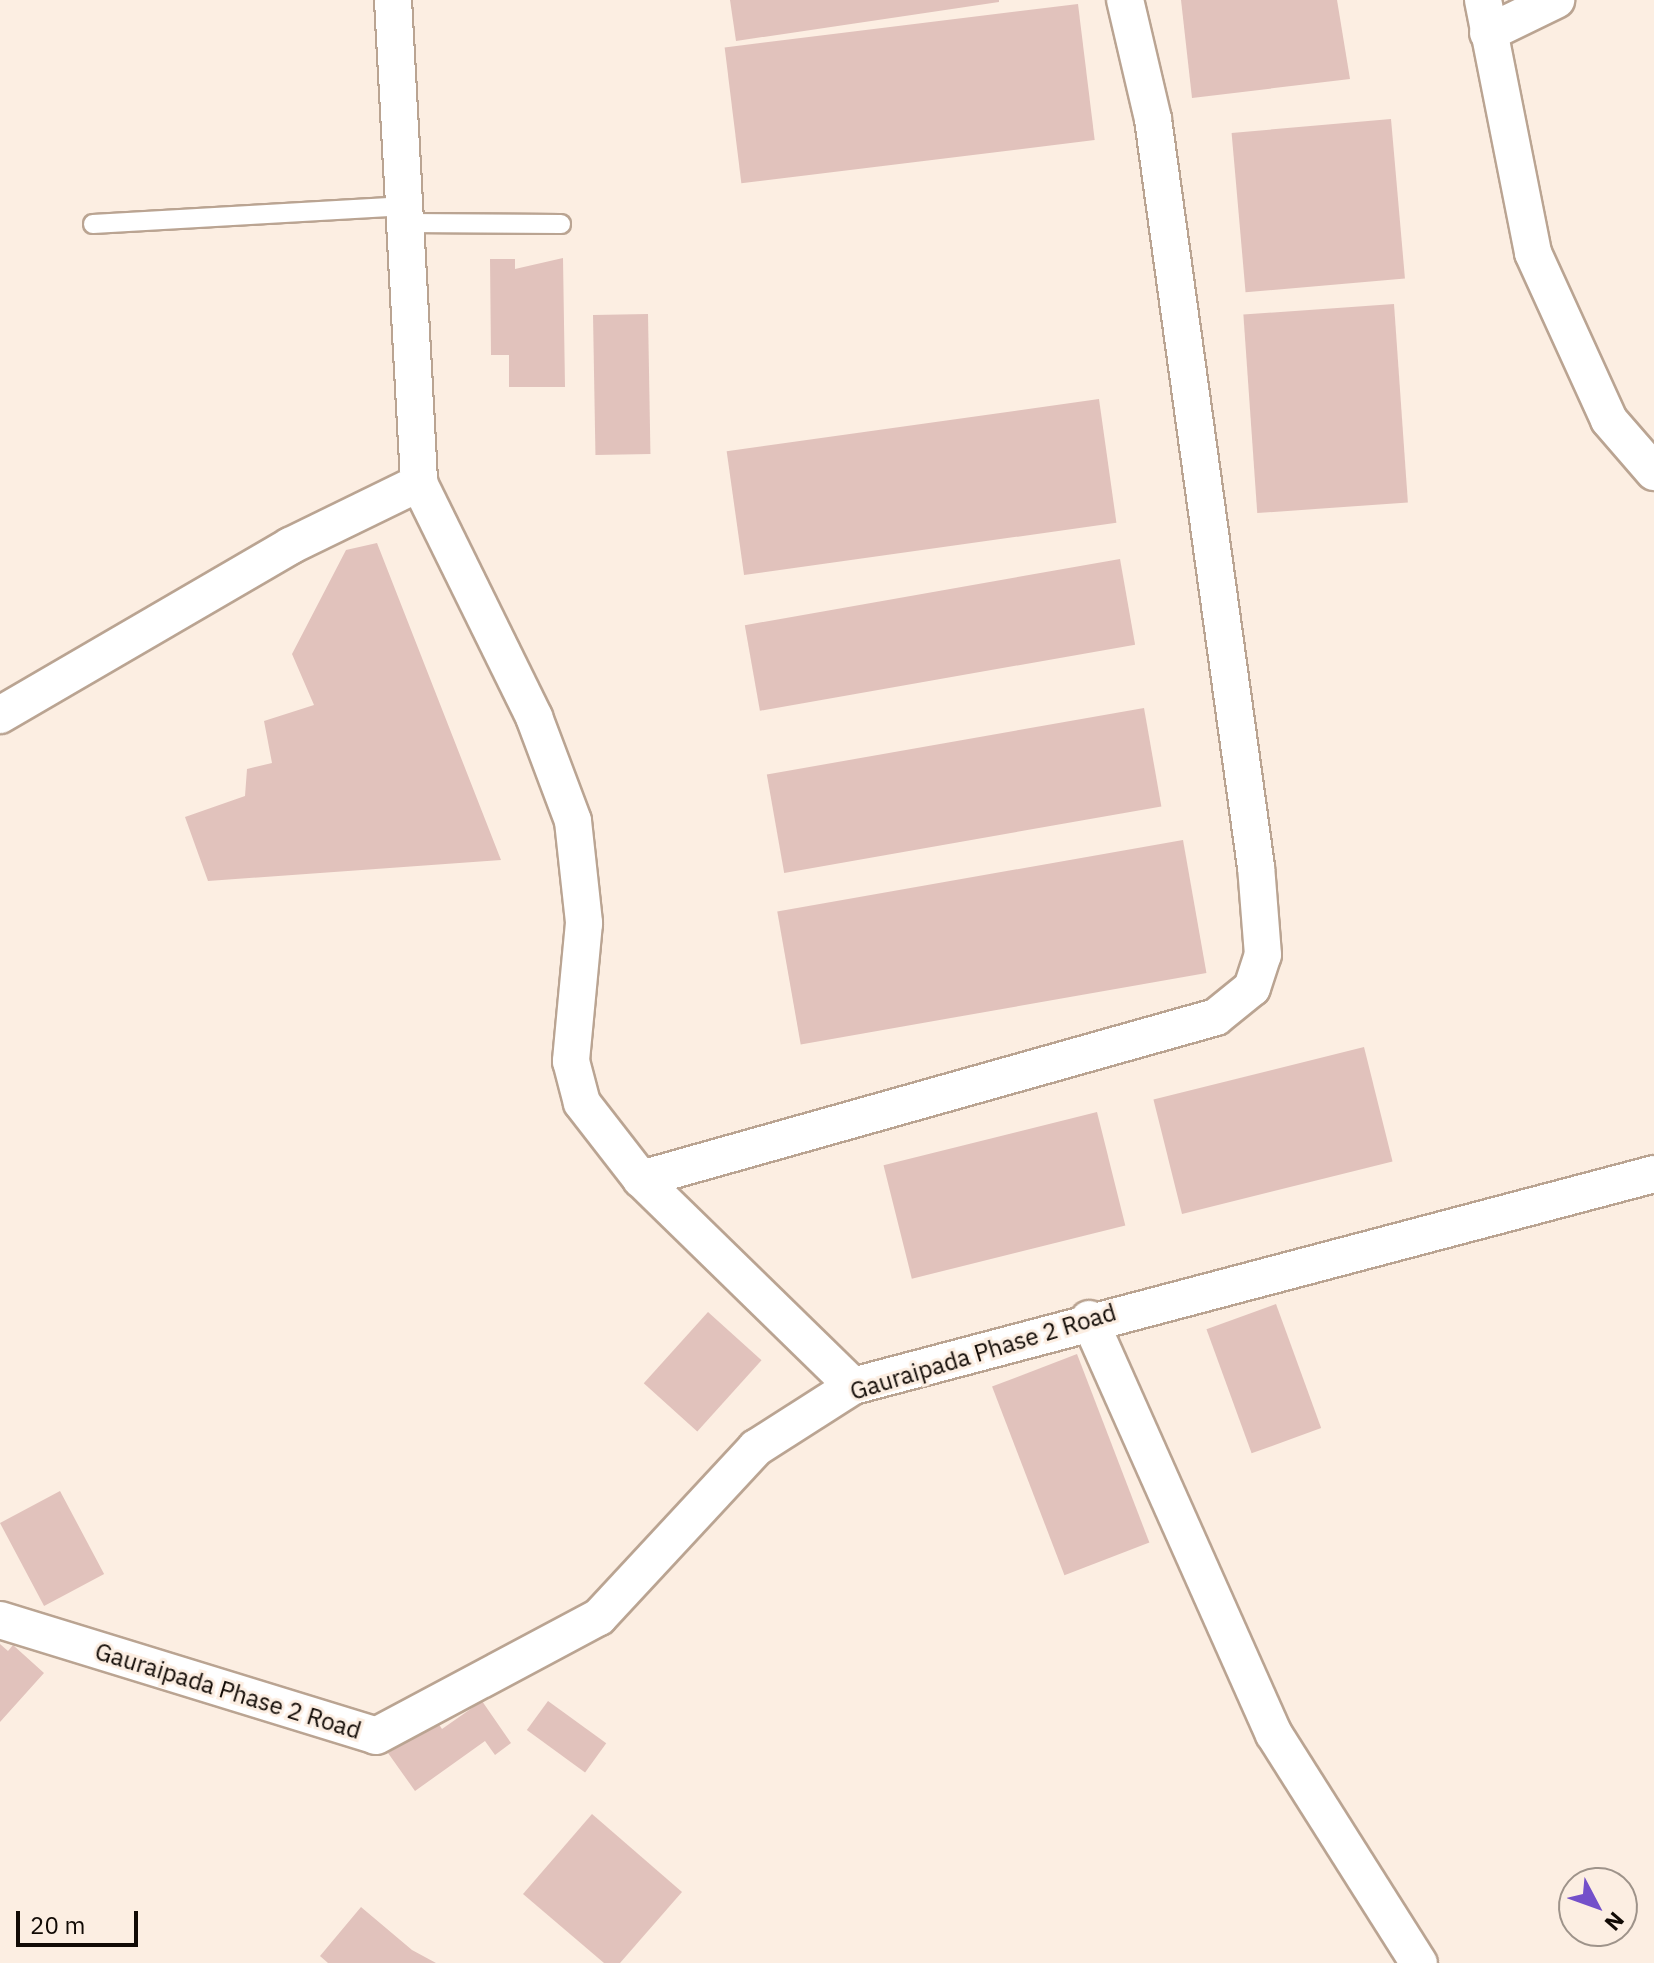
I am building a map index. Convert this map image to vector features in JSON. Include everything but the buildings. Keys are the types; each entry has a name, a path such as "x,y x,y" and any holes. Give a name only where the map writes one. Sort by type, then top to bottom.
{"street":[{"path":"393,0 419,483 534,717 573,821 584,923 571,1061 582,1103 641,1179 853,1386"},
{"path":"641,1179 1216,1017 1252,988 1263,955 1254,851 1153,119 1125,0"},
{"path":"1556,0 1486,16 1533,253 1609,420 1654,472"},
{"path":"0,715 290,546 419,483"},
{"name":"Gauraipada Phase 2 Road","path":"0,1620 376,1736 599,1617 756,1448 853,1386 1089,1319 1654,1174"},
{"path":"1089,1319 1274,1734 1419,1963"}],"lane":[{"path":"93,224 406,215 561,224"}]}
